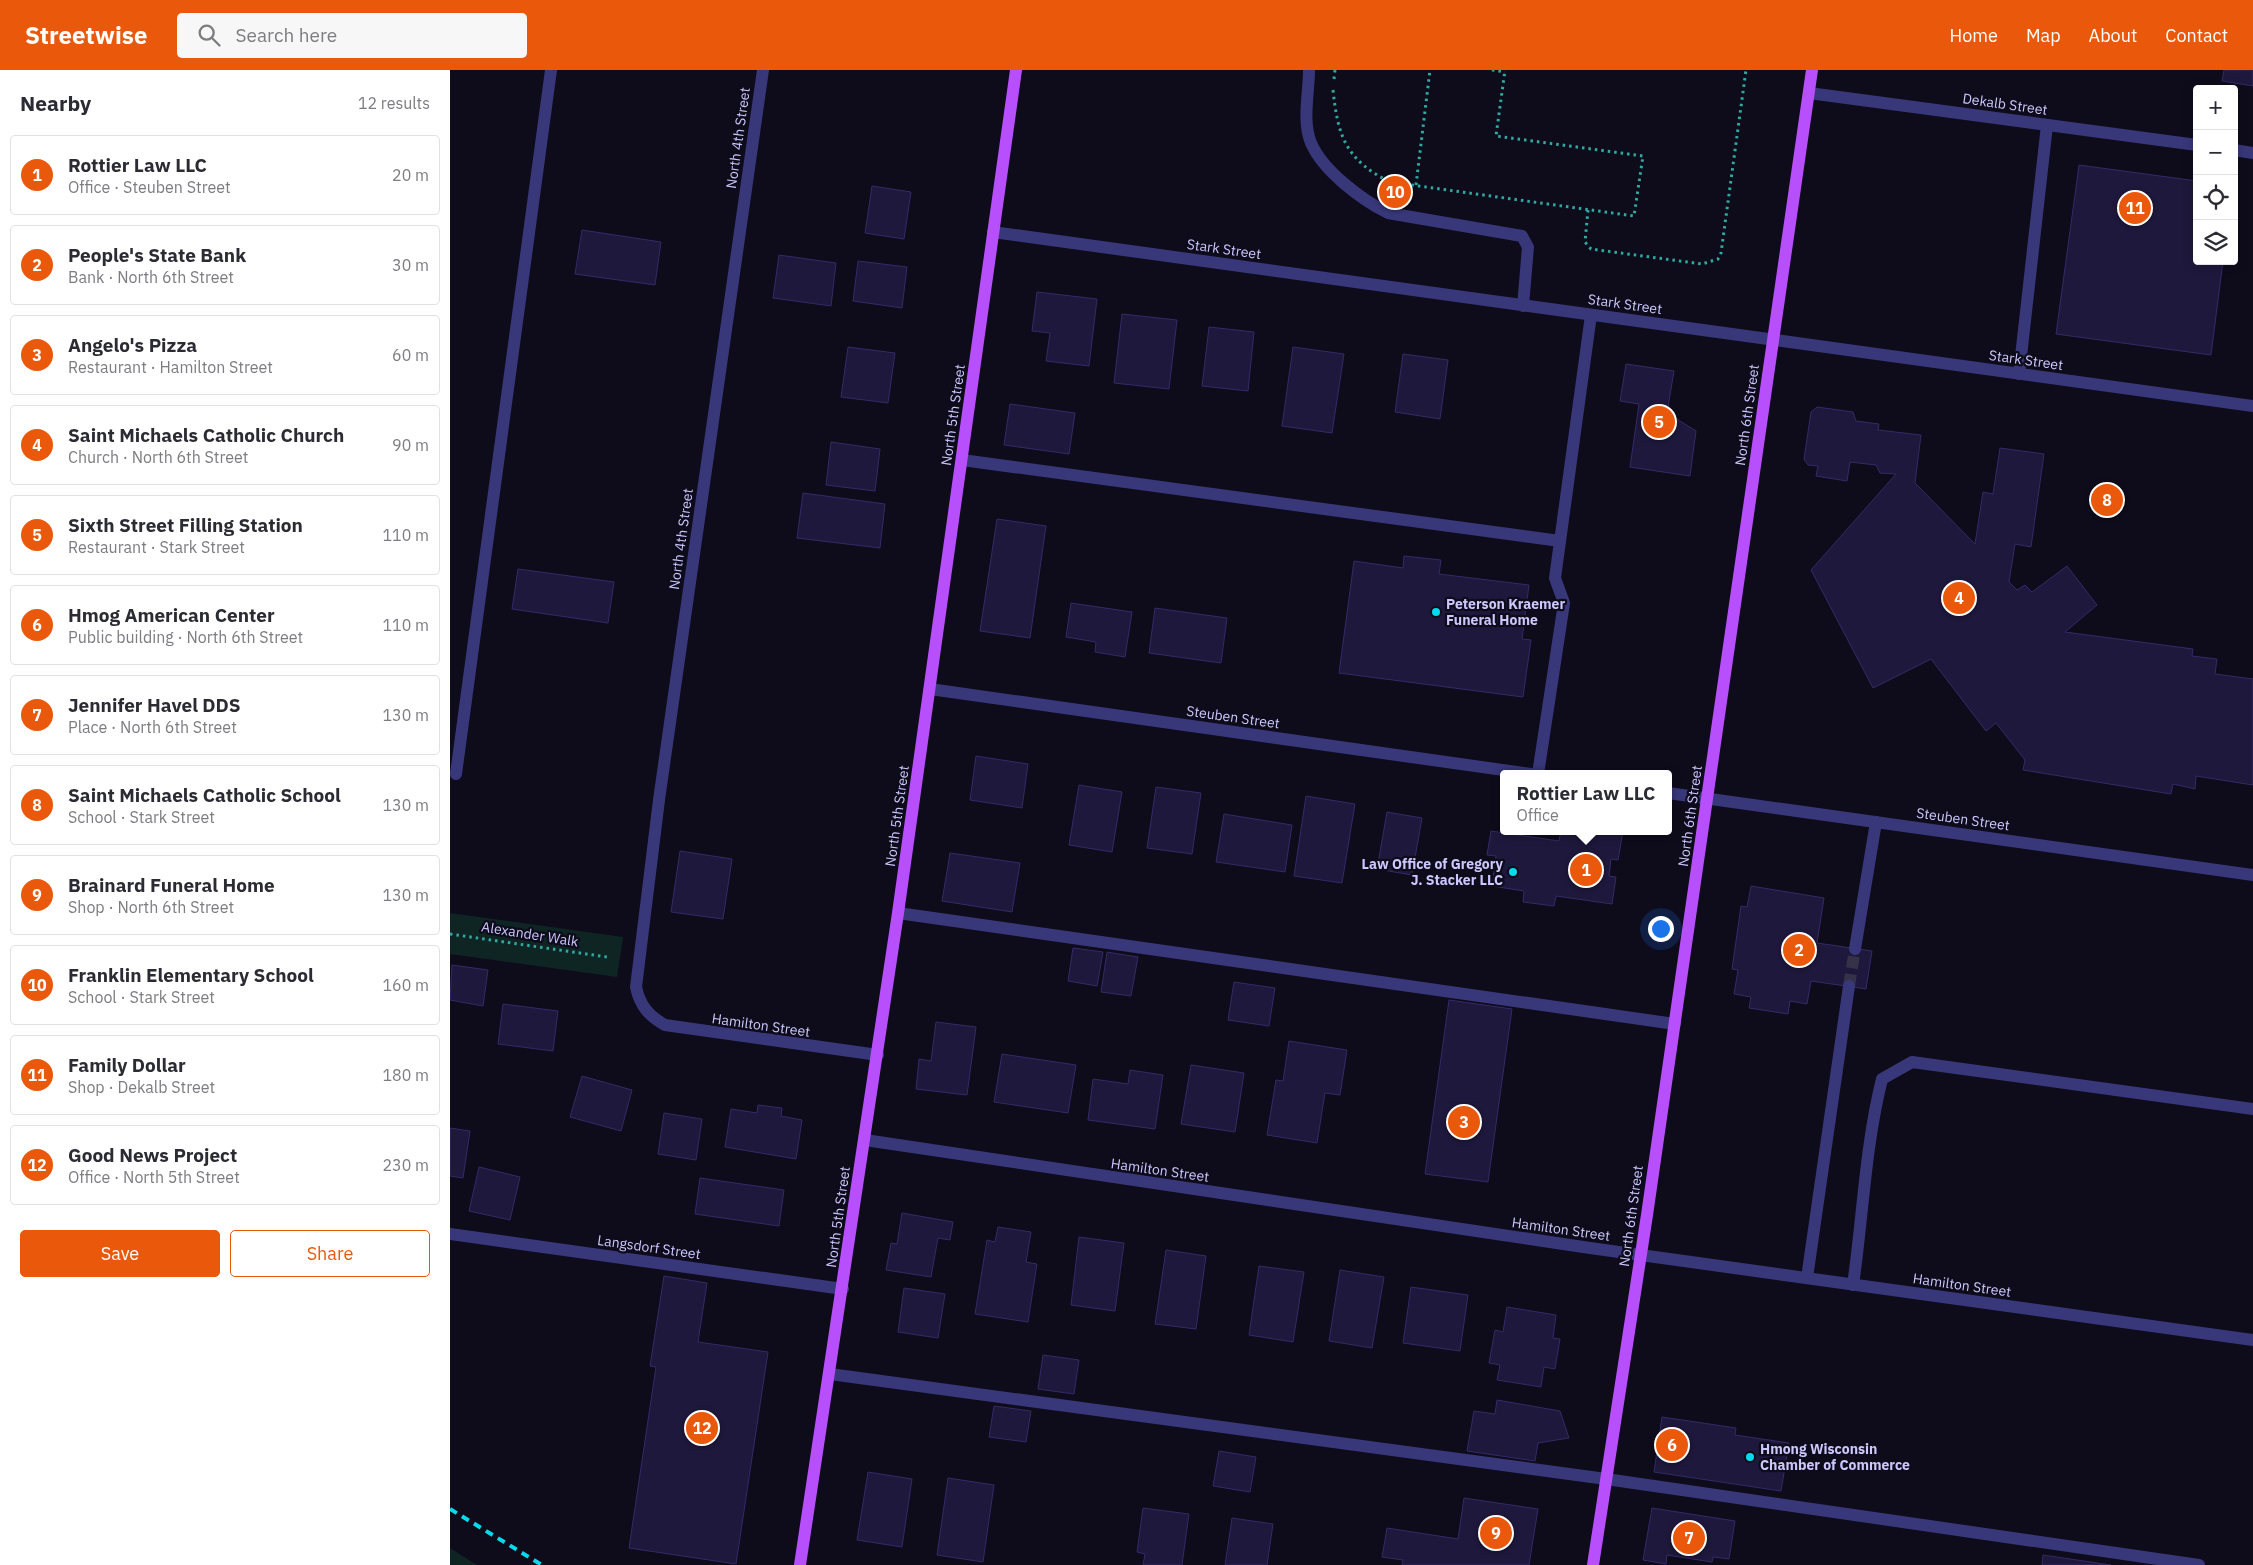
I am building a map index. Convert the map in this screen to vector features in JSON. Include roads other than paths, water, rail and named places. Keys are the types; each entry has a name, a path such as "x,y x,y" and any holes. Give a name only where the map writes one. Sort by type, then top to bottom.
{"main road":[{"name":"North 5th Street","path":"800,1565 878,1055 1016,70"},
{"name":"North 6th Street","path":"1593,1565 1708,799 1812,70"}],"street":[{"path":"456,774 551,70"},
{"name":"North 4th Street","path":"646,1011 639,1002 636,987 644,918 659,800 763,70"},
{"path":"1309,70 1307,116 1311,143 1324,164 1371,204 1388,213 1522,236 1528,247 1523,306"},
{"name":"Dekalb Street","path":"1809,93 2193,144"},
{"path":"2019,374 2047,125"},
{"path":"2238,151 2253,153"},
{"name":"Stark Street","path":"993,232 2253,406"},
{"path":"1539,770 1564,603 1555,578 1591,315"},
{"path":"962,460 1560,541"},
{"name":"Steuben Street","path":"930,689 1503,770"},
{"name":"Steuben Street","path":"1672,794 2253,876"},
{"path":"1856,949 1876,822"},
{"path":"898,913 1675,1024"},
{"path":"1807,1278 1849,986"},
{"name":"Hamilton Street","path":"646,1011 652,1018 665,1025 691,1030 878,1055"},
{"path":"1853,1285 1859,1245 1870,1130 1882,1079 1912,1062 2253,1108"},
{"name":"Hamilton Street","path":"865,1140 1641,1255 2253,1340"},
{"name":"Langsdorf Street","path":"450,1234 843,1289"},
{"path":"830,1374 1606,1479 2199,1565"}],"tunnel":[{"path":"1849,986 1855,949"}],"railway":[{"path":"450,1509 542,1565"}],"place":[{"name":"Franklin Elementary School","path":"1395,192"},
{"name":"Family Dollar","path":"2135,208"},
{"name":"Sixth Street Filling Station","path":"1659,422"},
{"name":"Saint Michaels Catholic School","path":"2107,500"},
{"name":"Saint Michaels Catholic Church","path":"1959,598"},
{"name":"Peterson Kraemer Funeral Home","path":"1436,612"},
{"name":"Rottier Law LLC","path":"1586,870"},
{"name":"Law Office of Gregory J. Stacker LLC","path":"1513,872"},
{"name":"People's State Bank","path":"1799,950"},
{"name":"Angelo's Pizza","path":"1464,1122"},
{"name":"Good News Project","path":"702,1428"},
{"name":"Hmog American Center","path":"1672,1445"},
{"name":"Hmong Wisconsin Chamber of Commerce","path":"1750,1457"},
{"name":"Brainard Funeral Home","path":"1496,1533"},
{"name":"Jennifer Havel DDS","path":"1689,1538"}]}
